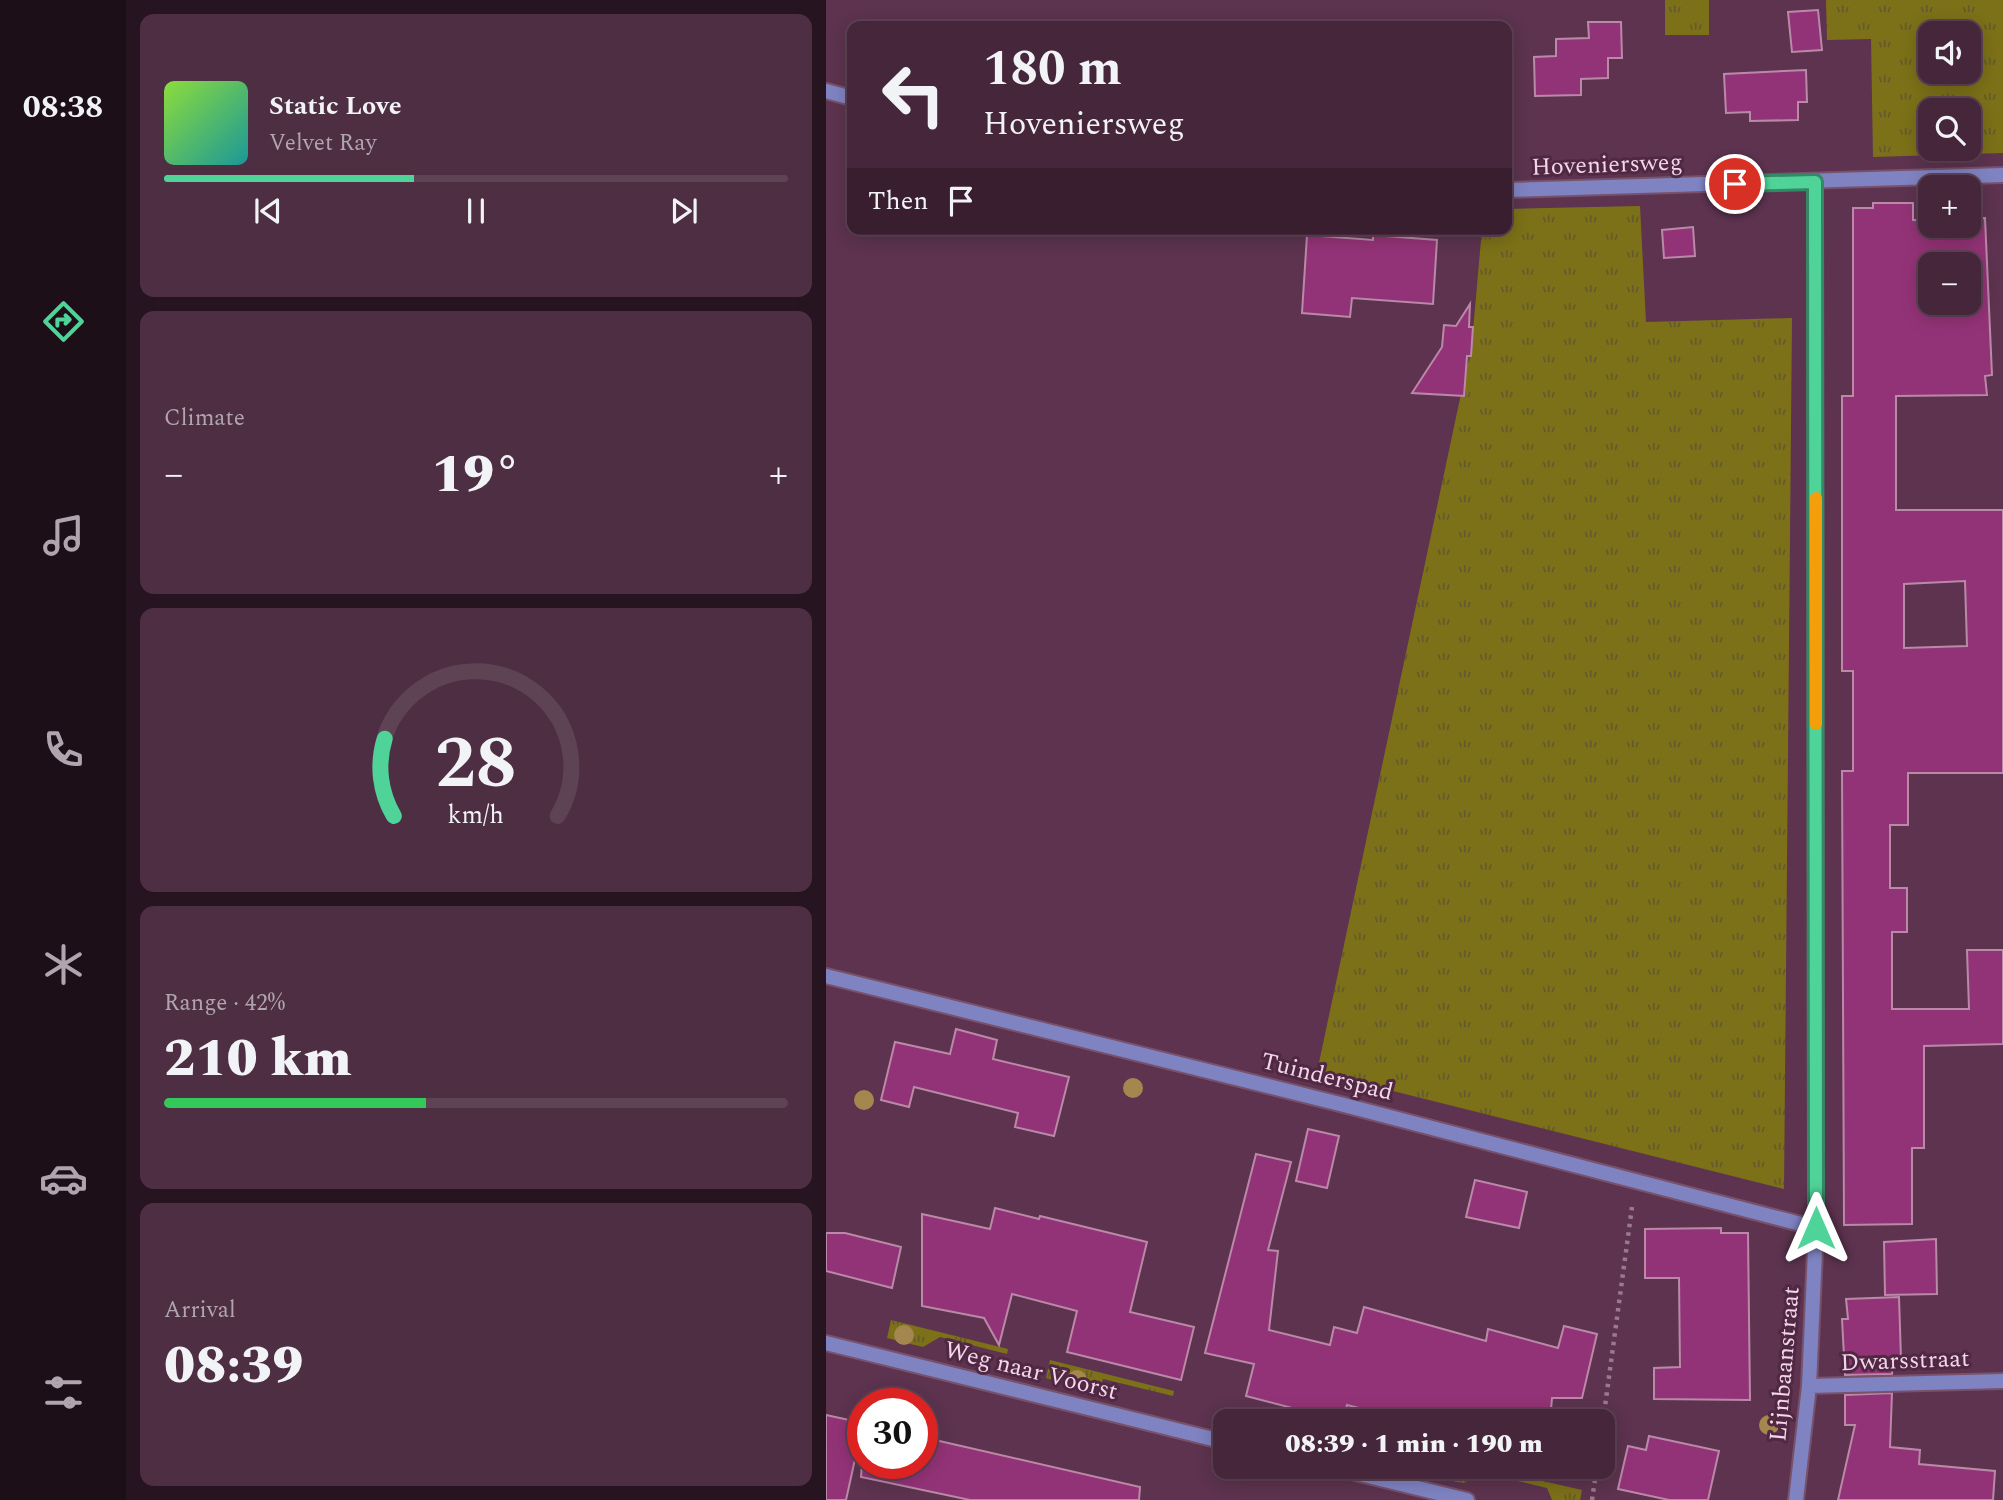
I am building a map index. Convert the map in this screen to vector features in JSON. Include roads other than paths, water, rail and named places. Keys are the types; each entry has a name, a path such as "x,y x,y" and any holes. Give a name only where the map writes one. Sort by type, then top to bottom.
{"street":[{"path":"826,91 847,97"},
{"name":"Hoveniersweg","path":"1512,190 2003,175"},
{"name":"Lijnbaanstraat","path":"1796,1500 1809,1386 1816,1228 1815,182"},
{"name":"Tuinderspad","path":"826,976 1196,1068 1816,1228"},
{"name":"Weg naar Voorst","path":"826,1343 1213,1439"},
{"name":"Dwarsstraat","path":"1809,1386 2003,1381"},
{"path":"1381,1479 1467,1500"}]}
